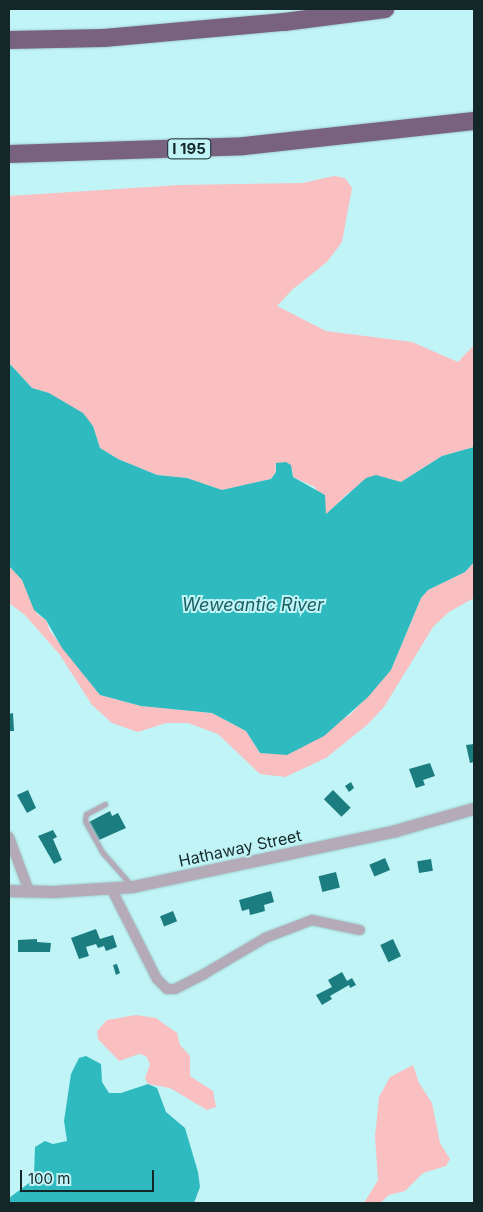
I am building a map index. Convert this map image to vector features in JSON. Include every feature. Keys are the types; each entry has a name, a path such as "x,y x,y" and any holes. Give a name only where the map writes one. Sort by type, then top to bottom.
{"highway":[{"path":"9,40 114,37 284,22 385,9"},
{"name":"I 195","path":"9,154 244,146 474,121"}],"street":[{"name":"Hathaway Street","path":"9,890 112,890 132,887 396,831 474,809"},
{"path":"9,837 28,891"},
{"path":"112,890 157,979 167,989 175,989 204,974 265,938 312,920 360,930"}],"lane":[{"path":"105,804 86,814 85,822 103,853 132,887"}],"shaded area":[{"path":"334,176 345,178 352,188 342,242 327,262 293,289 277,306 326,331 412,342 458,362 474,345 474,447 442,456 401,482 382,477 348,493 326,515 315,487 293,477 292,468 275,465 276,472 271,479 222,490 187,478 157,475 118,459 100,448 93,426 49,393 32,388 9,363 9,196 180,185 303,183"},
{"path":"474,562 474,598 449,612 433,627 384,707 367,725 326,758 285,777 260,774 218,734 188,723 166,723 138,732 112,723 92,705 60,655 25,615 9,603 9,566 22,580 37,614 46,620 50,631 100,695 141,706 212,713 246,731 260,753 350,715 391,670 421,598 428,590 465,572"},
{"path":"136,1015 156,1018 177,1033 180,1045 190,1056 190,1076 213,1091 216,1107 207,1110 170,1088 148,1084 145,1078 150,1064 146,1056 139,1054 119,1061 98,1039 97,1031 107,1020"},
{"path":"413,1065 419,1083 432,1103 440,1143 450,1159 446,1166 423,1173 405,1191 389,1195 380,1203 364,1203 378,1180 375,1137 379,1097 390,1077"}],"water":[{"name":"Weweantic River","path":"9,363 32,388 49,393 83,413 93,426 100,448 118,459 157,475 187,478 222,490 271,479 276,472 276,463 286,462 291,465 293,477 325,495 326,514 366,478 376,475 401,482 442,456 474,447 474,562 465,572 428,590 421,598 391,670 368,697 324,736 287,755 260,753 246,731 212,713 141,706 100,695 62,648 46,620 34,610 22,580 9,566"},
{"path":"86,1056 101,1064 102,1082 109,1093 121,1093 148,1084 157,1088 166,1112 185,1128 198,1172 200,1187 194,1203 9,1203 9,1198 29,1183 34,1174 35,1147 45,1141 53,1144 67,1141 64,1121 71,1074 79,1058"}],"building":[{"path":"13,713 14,731 9,731 9,714"},
{"path":"474,744 474,762 470,763 466,745"},
{"path":"430,763 435,776 423,780 425,785 416,788 409,769"},
{"path":"351,782 354,788 349,792 345,786"},
{"path":"28,790 36,808 27,813 17,795"},
{"path":"333,790 351,808 341,817 324,799"},
{"path":"110,811 112,816 118,813 126,828 99,840 89,822"},
{"path":"53,830 57,837 53,839 62,860 54,864 38,836"},
{"path":"385,858 390,870 374,877 369,865"},
{"path":"431,859 433,871 419,873 417,861"},
{"path":"336,872 340,888 322,892 319,876"},
{"path":"271,891 274,902 264,905 265,911 250,915 249,909 242,911 239,900"},
{"path":"173,911 177,921 164,926 160,916"},
{"path":"96,929 100,939 113,935 117,947 106,951 104,946 98,948 96,944 86,947 89,956 79,959 71,938"},
{"path":"37,939 37,942 51,943 50,952 18,952 18,940"},
{"path":"393,939 401,956 388,962 380,945"},
{"path":"117,964 120,973 116,975 113,965"},
{"path":"342,972 347,981 352,978 356,985 350,988 349,985 330,996 332,999 322,1005 316,995 332,987 328,980"}]}
